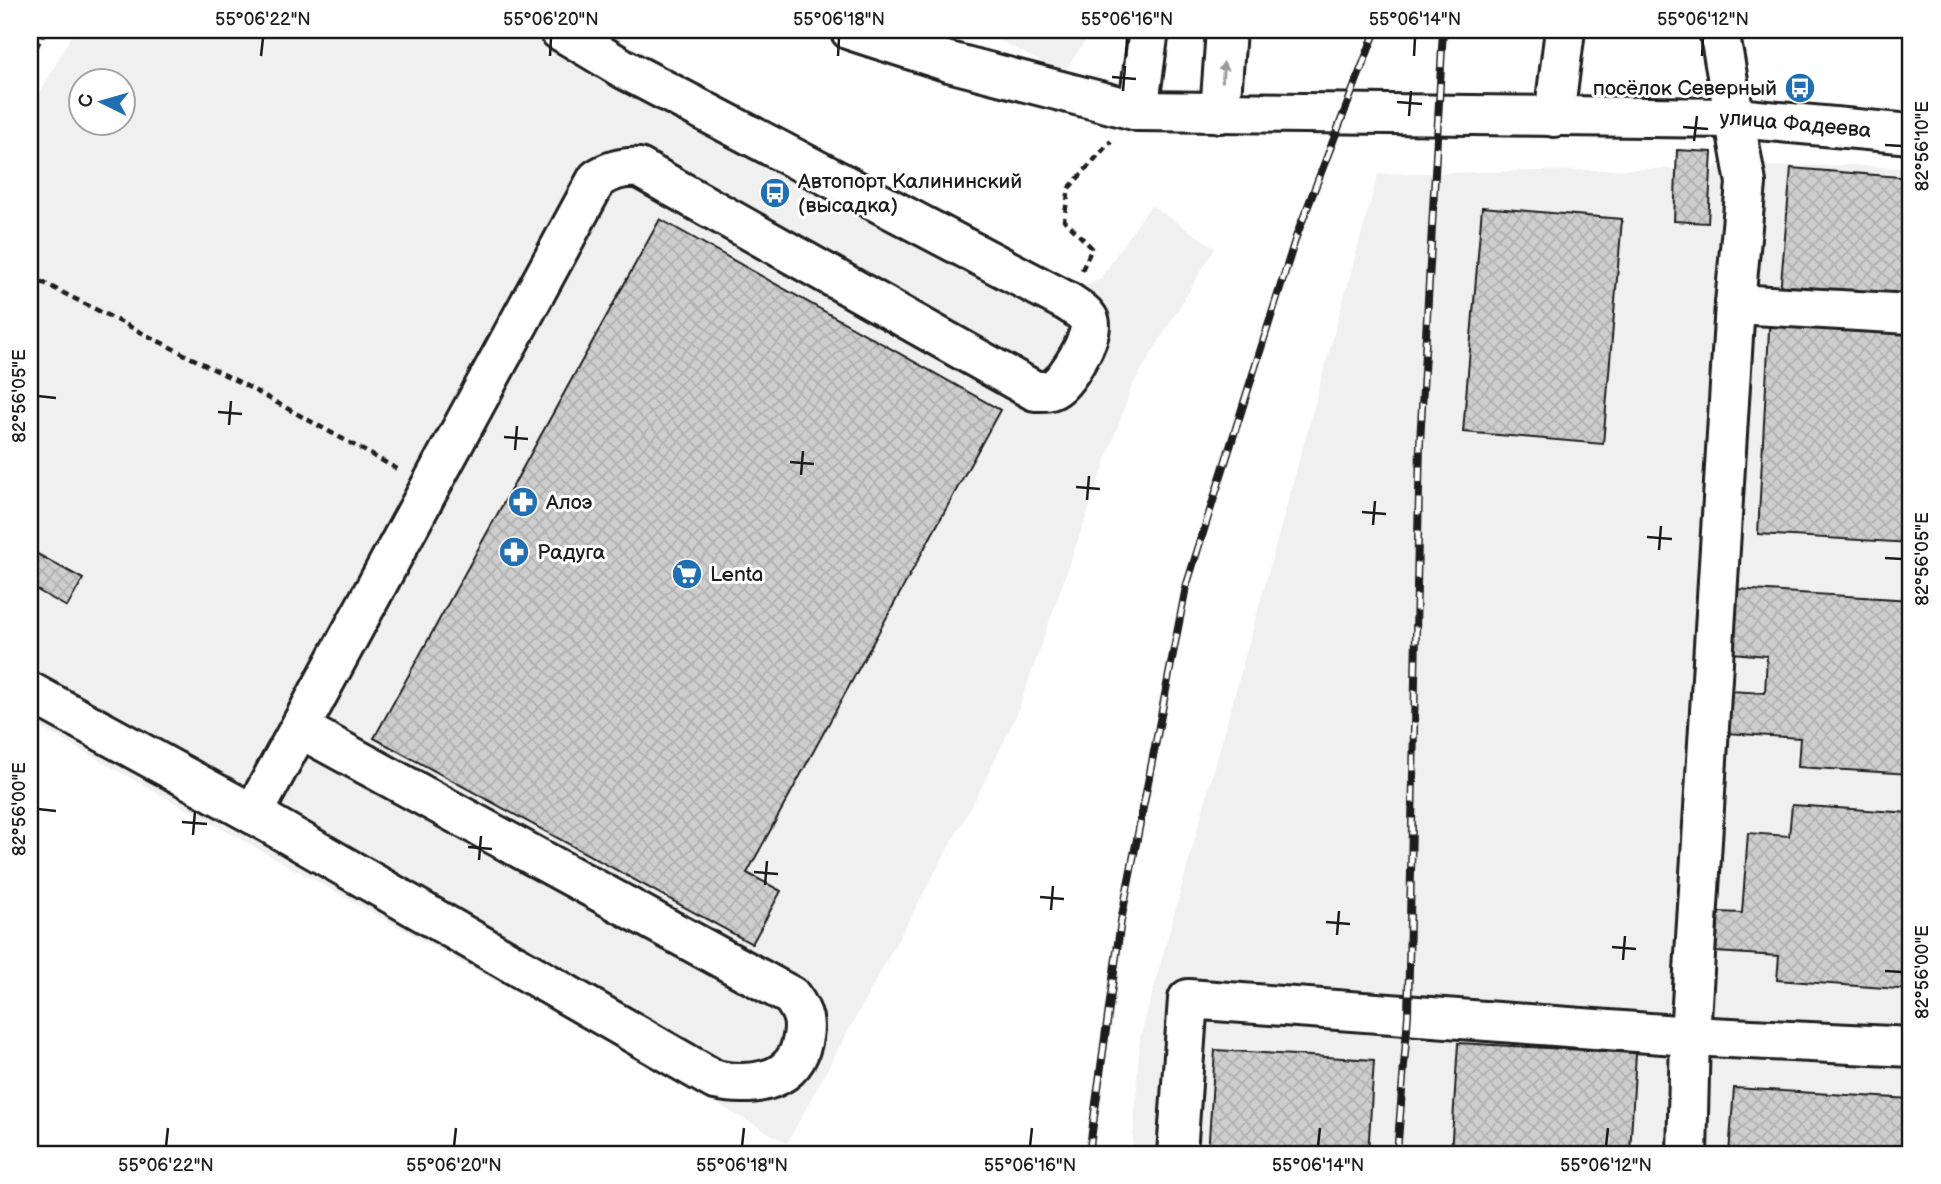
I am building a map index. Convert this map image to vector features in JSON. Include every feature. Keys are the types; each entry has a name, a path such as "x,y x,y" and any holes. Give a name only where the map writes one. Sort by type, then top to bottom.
{"street":[{"path":"253,814 597,179 623,167 639,168 1035,391 1048,391 1059,385 1087,342 1091,329 1089,320 1068,302 624,69 559,30"},
{"name":"улица Фадеева","path":"850,30 948,62 1138,111 1737,118 1911,134"},
{"path":"1138,111 1149,30"},
{"path":"1220,113 1226,30"},
{"path":"1554,117 1565,30"},
{"path":"1687,1154 1690,1036 1735,304 1746,183 1737,118 1719,30"},
{"path":"1735,304 1911,314"},
{"path":"30,692 253,814 715,1080 735,1084 762,1083 787,1071 799,1055 807,1028 802,1011 791,996 301,729"},
{"path":"1177,1154 1188,999 1690,1036 1911,1047"}],"path":[{"path":"30,58 46,30"},
{"path":"1092,248 1064,220 1069,188 1138,111"},
{"path":"30,276 241,383 430,487"}],"shaded area":[{"path":"74,30 603,30 1056,283 1081,287 1099,280 1151,205 1215,248 1132,386 1017,714 985,781 787,1143 30,722 30,112"},
{"path":"979,30 1093,30 1063,73"},
{"path":"1854,165 1911,169 1911,1154 1132,1154 1140,1038 1378,174"}],"building":[{"path":"1677,150 1712,152 1708,223 1674,221"},
{"path":"1791,168 1911,178 1911,305 1780,294"},
{"path":"1482,207 1622,219 1603,444 1463,432"},
{"name":"Lenta","path":"660,219 1000,410 747,873 781,891 752,944 374,738"},
{"path":"1770,312 1911,320 1911,543 1758,534"},
{"path":"30,550 83,579 67,607 30,586"},
{"path":"1736,589 1911,600 1911,774 1798,767 1800,738 1727,733 1729,691 1765,693 1767,656 1732,653"},
{"path":"1792,805 1911,813 1911,990 1777,980 1779,956 1716,952 1719,912 1742,913 1748,833 1789,836"},
{"path":"1458,1043 1636,1053 1630,1154 1451,1154"},
{"path":"1215,1050 1374,1060 1368,1154 1208,1154"},
{"path":"1734,1088 1911,1099 1909,1154 1729,1154"}],"railway":[{"path":"1089,1154 1121,921 1186,587 1296,237 1376,30"},
{"path":"1397,1154 1408,1015 1420,443 1443,30"}],"place":[{"name":"посёлок Северный","path":"1800,88"},
{"name":"Автопорт Калининский (высадка)","path":"775,193"},
{"name":"Алоэ","path":"523,502"},
{"name":"Радуга","path":"514,552"},
{"name":"Lenta","path":"687,574"}]}
